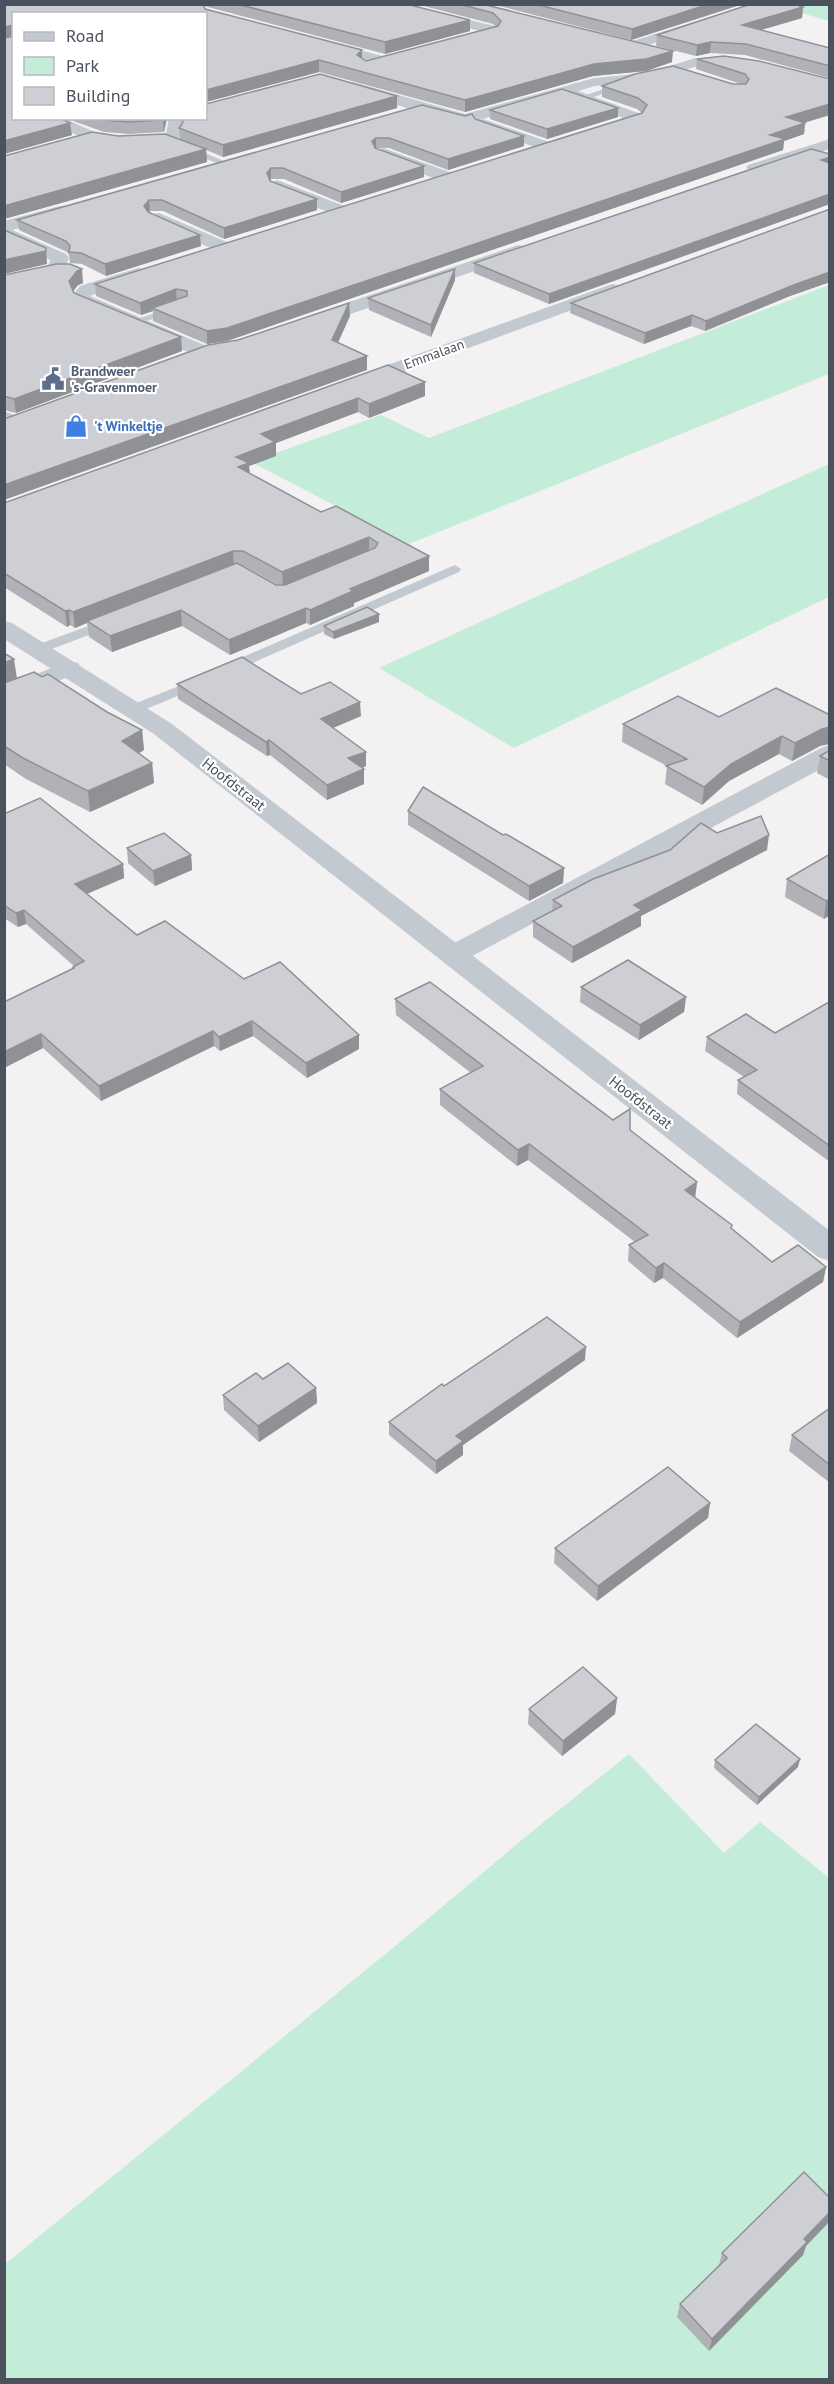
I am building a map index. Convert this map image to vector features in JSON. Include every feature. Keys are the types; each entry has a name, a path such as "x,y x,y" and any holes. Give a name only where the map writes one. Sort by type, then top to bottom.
{"street":[{"path":"386,4 543,42"},
{"path":"341,84 451,117 465,119 594,82 647,76 699,65 626,44 768,4"},
{"path":"463,40 495,31"},
{"path":"304,40 391,59 353,69"},
{"path":"633,64 667,70"},
{"path":"527,154 631,122 636,117 562,91"},
{"path":"392,116 423,108"},
{"path":"52,120 93,138 119,141 166,140 173,136 177,120"},
{"path":"482,124 549,147"},
{"path":"70,144 93,138"},
{"path":"736,174 830,144"},
{"path":"382,153 454,176 420,187"},
{"path":"198,172 230,161"},
{"path":"277,185 341,211"},
{"path":"314,219 361,205"},
{"path":"4,227 72,208"},
{"path":"156,217 223,247"},
{"path":"4,233 60,258 72,272"},
{"path":"202,254 244,241"},
{"path":"287,329 534,244"},
{"path":"159,267 86,290 81,296 83,300 134,322 213,351 183,360"},
{"path":"37,274 72,272 105,284"},
{"name":"Emmalaan","path":"339,389 629,283"},
{"path":"10,421 40,414"},
{"name":"Hoofdstraat","path":"4,628 163,729 830,1249"},
{"path":"4,696 69,668"},
{"path":"453,955 830,753"}],"lane":[{"path":"582,98 628,84"},
{"path":"166,140 230,161"},
{"path":"134,322 182,306"},
{"path":"134,709 455,569"},
{"path":"39,649 128,614"}],"green space":[{"path":"784,4 829,5 829,21 778,6"},
{"path":"829,285 829,374 409,544 251,462 381,415 429,438"},
{"path":"829,464 829,597 514,748 379,668"},
{"path":"629,1754 724,1853 760,1822 829,1878 829,2379 5,2380 5,2264"}],"building":[{"path":"4,4 203,5 205,9 362,50 357,55 366,61 498,26 501,21 493,13 459,4 482,4 673,51 646,59 594,64 465,100 319,60 207,90 207,12 12,12 12,25 4,27"},
{"path":"237,4 406,4 470,20 385,42"},
{"path":"535,4 709,4 632,29"},
{"path":"751,4 794,4 803,7 742,25 830,48 830,66 746,44 711,42 697,45 657,35"},
{"path":"12,36 12,120 64,120 70,123 4,141 4,38"},
{"path":"724,56 759,61 830,79 830,104 786,117 805,123 770,135 785,139 227,328 207,331 152,308 187,296 187,291 176,289 140,303 95,284 642,113 647,105 638,98 602,86 635,74 673,66 733,84 746,84 749,79 745,74 697,59"},
{"path":"320,74 397,96 223,145 179,128 183,120 207,120 207,104"},
{"path":"562,89 618,108 547,129 490,110"},
{"path":"422,105 465,116 472,114 475,119 524,136 448,159 389,138 376,138 372,141 375,148 424,166 341,192 283,168 271,168 267,173 270,181 317,199 224,228 162,200 149,200 144,206 148,212 200,235 105,264 81,253 69,252 70,246 66,241 17,220"},
{"path":"103,120 163,120 128,122"},
{"path":"92,132 118,136 165,134 206,149 4,206 4,156"},
{"path":"811,149 830,154 830,157 821,160 830,163 830,194 549,294 474,263"},
{"path":"830,209 830,272 706,321 692,315 645,333 571,303"},
{"path":"4,230 46,248 46,251 4,260"},
{"path":"56,264 70,264 82,269 77,271 69,281 74,293 181,337 14,399 4,396 4,275"},
{"path":"455,269 431,325 368,298"},
{"path":"349,303 332,340 367,356 4,485 4,419 208,345 238,340"},
{"path":"388,365 425,382 369,404 358,398 261,434 275,442 236,457 249,463 238,467 321,512 336,506 429,556 350,589 353,591 310,610 306,608 229,640 181,610 110,636 87,621 237,563 276,585 285,585 375,548 378,543 369,537 282,572 243,551 233,551 73,612 65,611 4,573 4,503"},
{"path":"367,607 379,614 333,632 324,626"},
{"path":"4,653 14,659 4,663"},
{"path":"242,657 301,694 330,682 360,702 321,719 366,752 348,758 364,769 327,785 269,740 266,742 177,684"},
{"path":"34,672 42,677 48,674 107,712 142,730 122,741 152,763 88,791 4,746 4,683"},
{"path":"776,688 830,715 830,727 795,743 782,736 731,764 704,787 666,766 687,759 623,724 678,696 719,717"},
{"path":"830,750 830,761 820,756"},
{"path":"423,787 564,868 529,886 408,811"},
{"path":"40,798 123,864 75,884 137,935 165,921 244,979 280,962 359,1035 306,1063 252,1021 219,1037 213,1031 99,1086 41,1034 4,1052 4,1002 84,961 24,910 16,913 4,905 4,814"},
{"path":"761,816 769,835 634,905 642,910 573,947 533,921 562,906 553,900 593,879 670,850 701,823 717,833"},
{"path":"164,833 191,855 153,871 127,848"},
{"path":"830,854 830,899 826,901 787,879"},
{"path":"628,960 686,997 640,1025 581,987"},
{"path":"430,982 613,1120 630,1109 630,1130 697,1182 685,1190 732,1225 731,1228 772,1262 798,1245 826,1267 740,1322 664,1263 656,1268 629,1245 648,1235 529,1144 518,1150 440,1089 483,1066 395,999"},
{"path":"829,1002 830,1146 738,1080 757,1070 707,1037 746,1014 775,1033"},
{"path":"547,1317 586,1347 456,1436 463,1441 436,1461 389,1422 442,1384 444,1386"},
{"path":"288,1363 316,1388 258,1426 223,1395 256,1373 263,1379"},
{"path":"830,1408 830,1465 792,1435"},
{"path":"668,1467 710,1503 598,1586 555,1548"},
{"path":"583,1667 617,1698 563,1741 529,1709"},
{"path":"756,1724 800,1759 759,1797 715,1760"},
{"path":"804,2172 830,2198 830,2212 804,2239 807,2242 712,2339 680,2304 727,2258 722,2253"}],"place":[{"name":"Brandweer 's-Gravenmoer","path":"53,379"},
{"name":"'t Winkeltje","path":"76,426"}]}
